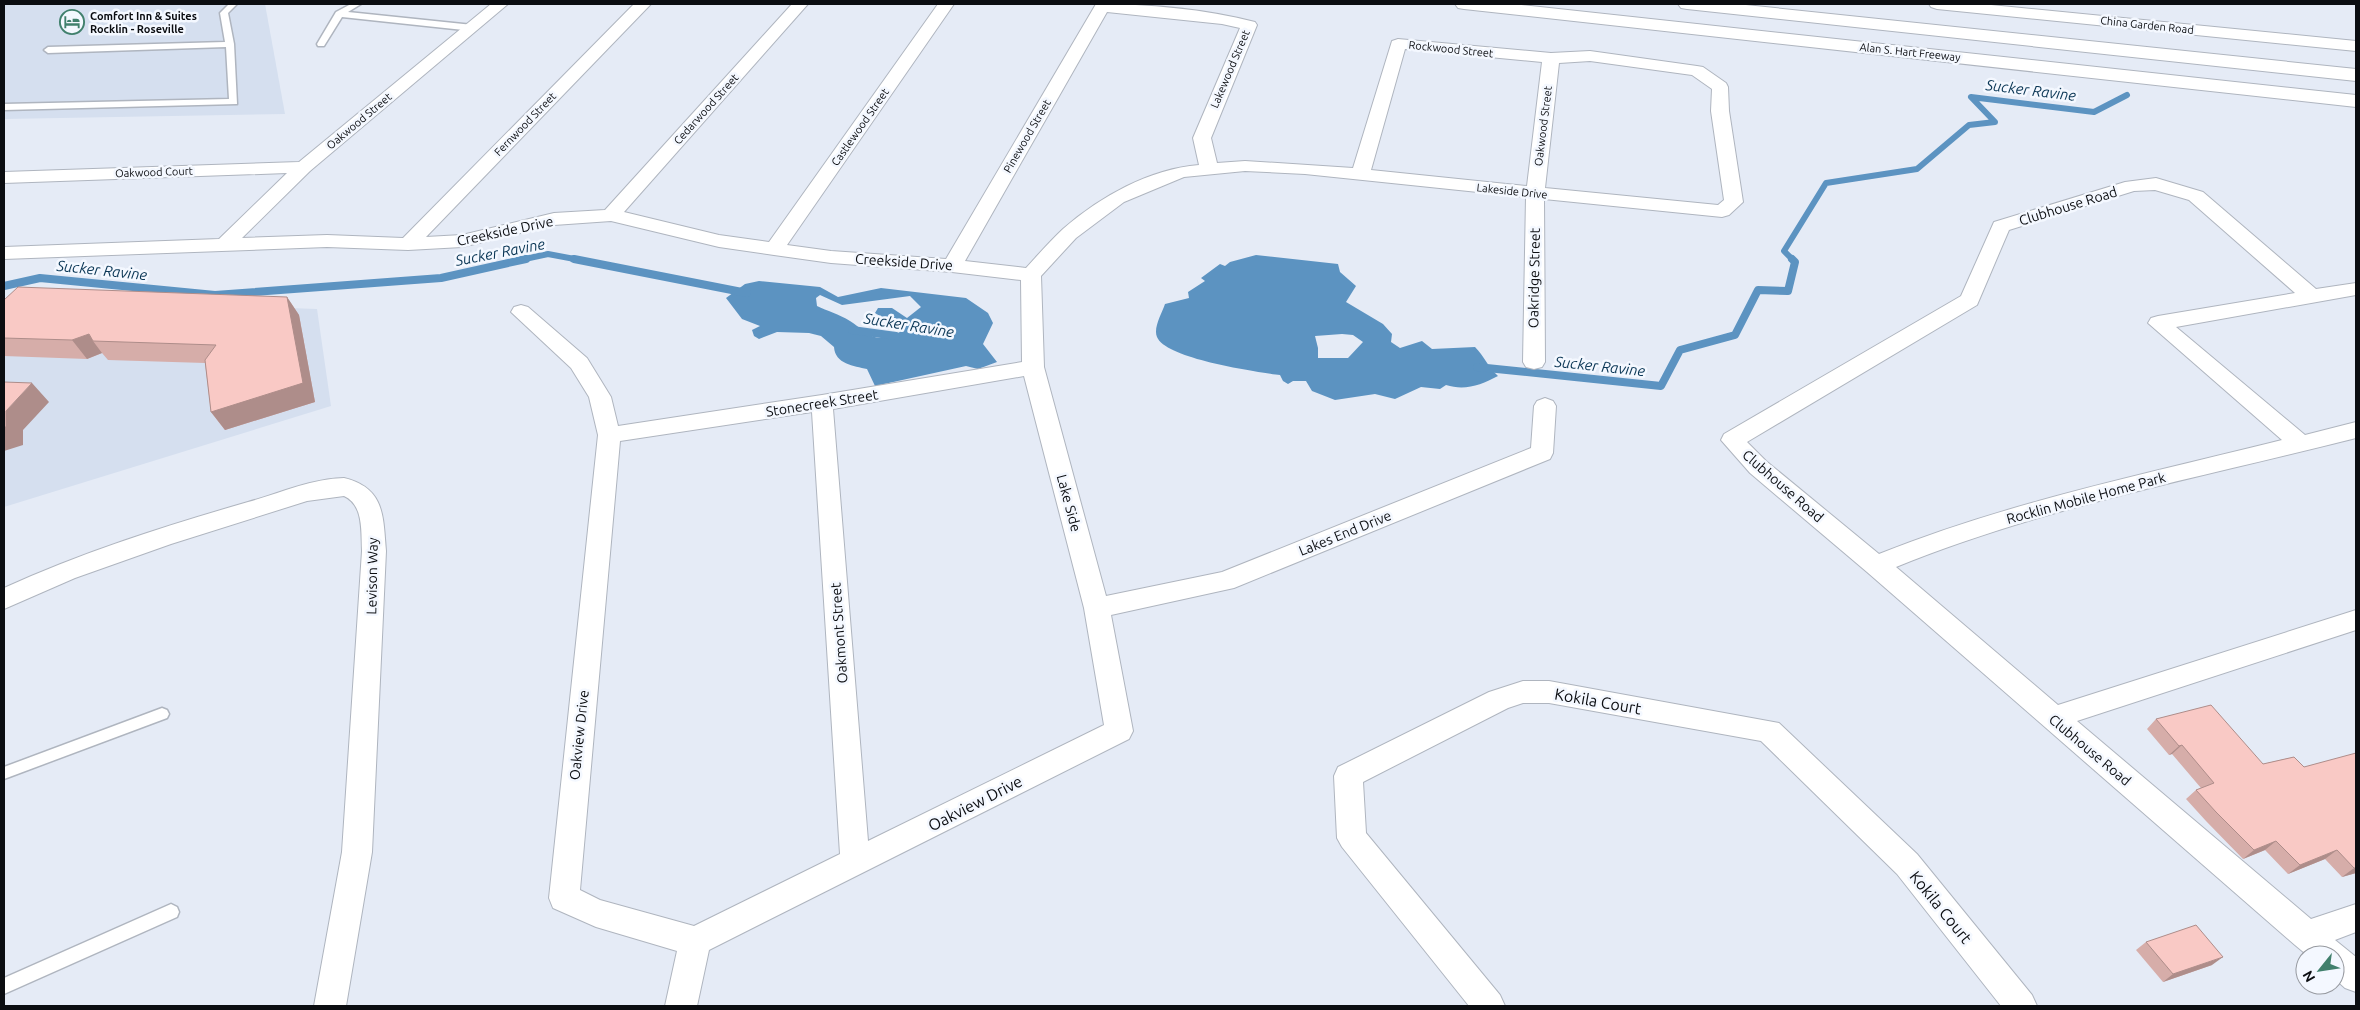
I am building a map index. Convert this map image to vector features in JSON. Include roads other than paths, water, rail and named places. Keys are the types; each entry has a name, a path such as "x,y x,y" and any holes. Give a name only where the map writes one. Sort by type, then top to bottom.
{"highway":[{"name":"Alan S. Hart Freeway","path":"1464,4 2356,101"},
{"name":"Alan S. Hart Freeway","path":"1687,4 2356,75"}],"street":[{"name":"Oakwood Street","path":"224,245 304,167 500,4"},
{"name":"Fernwood Street","path":"408,244 642,4"},
{"name":"Cedarwood Street","path":"611,215 800,4"},
{"name":"Castlewood Street","path":"774,250 946,4"},
{"name":"China Garden Road","path":"1937,4 2356,46"},
{"name":"Lakewood Street","path":"1102,7 1222,19 1249,25 1202,138 1209,170"},
{"name":"Pinewood Street","path":"952,266 1102,7"},
{"name":"Rockwood Street","path":"1360,175 1398,44 1551,58"},
{"name":"Lakeside Drive","path":"1031,276 1069,234 1117,198 1181,172 1245,166 1305,169 1534,193 1668,204 1722,211 1734,202 1720,111 1720,88 1697,71 1590,56 1551,58"},
{"name":"Oakwood Street","path":"1534,193 1551,58"},
{"name":"Oakwood Court","path":"4,177 304,167"},
{"name":"Clubhouse Road","path":"2311,296 2196,196 2156,184 2132,186 2001,226 1970,300 1732,440 1758,467 1876,565 2318,945"},
{"name":"Oakridge Street","path":"1534,193 1534,362"},
{"name":"Creekside Drive","path":"4,253 327,241 408,244 462,242 554,219 611,215 719,241 774,250 831,257 952,266 1031,276"},
{"name":"Lake Side","path":"1031,276 1033,367 1097,608 1119,731"},
{"path":"2300,443 2158,323 2356,289"},
{"path":"521,312 579,364 600,396 609,434"},
{"name":"Stonecreek Street","path":"609,434 822,404 1033,367"},
{"name":"Oakmont Street","path":"822,404 856,863"},
{"name":"Lakes End Drive","path":"1097,608 1225,581 1542,453 1545,406"},
{"name":"Rocklin Mobile Home Park","path":"1876,565 1948,536 2042,508 2356,430"},
{"name":"Oakview Drive","path":"609,434 564,898 596,913 695,941 856,863 1119,731"},
{"name":"Levison Way","path":"4,599 78,566 152,539 307,492 352,489 364,497 371,514 374,551 357,852 330,1006"},
{"path":"2052,718 2356,620"},
{"name":"Kokila Court","path":"1489,1006 1352,838 1348,776 1499,700 1523,692 1549,692 1769,731 1907,864 2021,1006"},
{"path":"2306,935 2356,918"},
{"path":"680,1006 695,941"},
{"path":"2345,968 2356,977"}],"lane":[{"path":"4,107 234,102 230,44 224,13 233,4"},
{"path":"321,44 339,14 357,4"},
{"path":"339,14 472,28"},
{"path":"48,50 230,44"},
{"path":"4,773 162,714"},
{"path":"4,986 172,912"}],"water":[{"path":"1256,255 1338,264 1340,272 1356,286 1346,302 1383,324 1392,334 1391,342 1400,348 1422,341 1432,349 1475,347 1498,376 1466,387 1446,385 1440,389 1421,387 1395,399 1375,394 1335,400 1312,391 1306,381 1293,381 1288,384 1283,381 1280,375 1213,363 1177,352 1164,345 1157,337 1156,329 1165,304 1189,298 1188,292 1205,281 1201,278 1220,264 1225,266 1230,262","holes":["1353,335 1363,342 1348,358 1318,358 1315,336"]},
{"path":"759,281 820,287 838,297 881,288 966,298 988,313 993,323 983,344 997,362 978,369 966,366 875,386 867,369 841,361 835,353 834,347 821,336 809,333 777,332 759,339 754,336 752,330 760,326 742,319 726,298 745,284","holes":["820,295 842,305 910,296 921,307 907,318 892,308 878,308 875,313 898,327 901,331 897,334 885,332 888,337 877,338 867,334 846,319 817,306 816,298"]}],"waterway":[{"name":"Sucker Ravine","path":"1477,367 1661,386 1680,350 1735,335 1758,290 1788,291 1795,262 1784,251 1826,183 1917,169 1969,125 1995,122 1971,97 2094,112 2127,95"},
{"name":"Sucker Ravine","path":"520,260 548,254 580,260"},
{"name":"Sucker Ravine","path":"4,286 40,278 215,295 441,278 526,259"},
{"name":"Sucker Ravine","path":"574,259 747,293"},
{"name":"Sucker Ravine","path":"852,330 896,336"}],"place":[{"name":"Comfort Inn & Suites Rocklin - Roseville","path":"72,22"}]}
